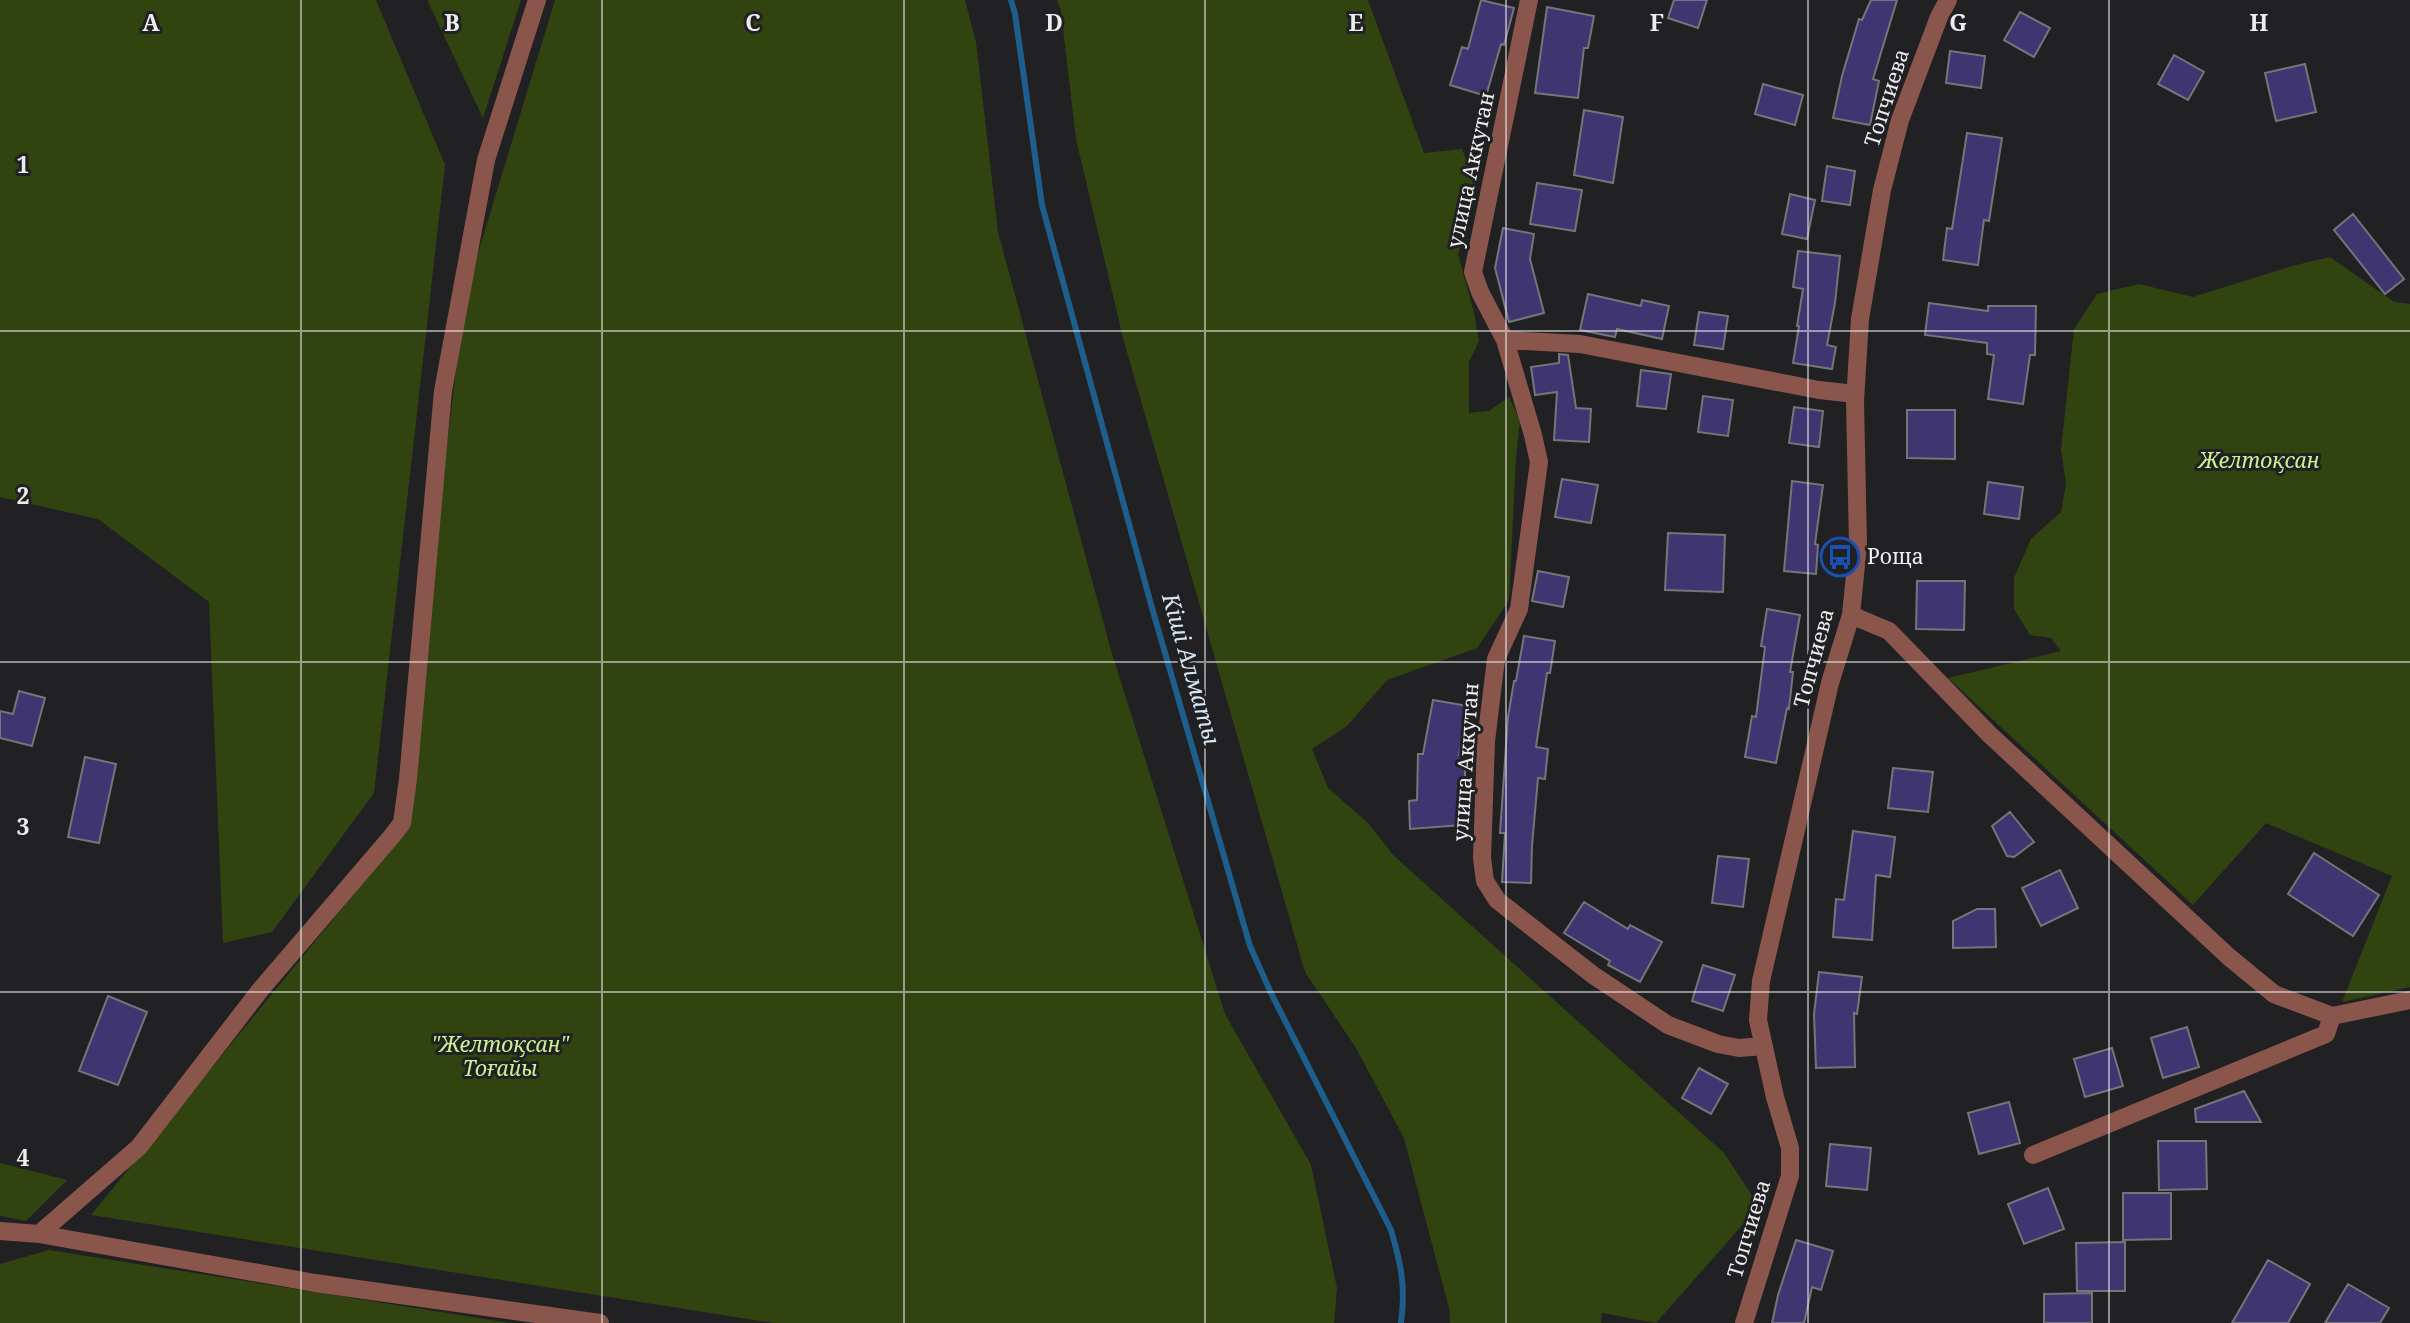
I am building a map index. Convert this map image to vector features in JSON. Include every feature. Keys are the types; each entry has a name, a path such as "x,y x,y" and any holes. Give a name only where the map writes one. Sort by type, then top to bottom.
{"street":[{"path":"38,1234 139,1146 261,989 402,822 443,391 486,160 537,0"},
{"name":"улица Аккутан","path":"1529,0 1473,272 1480,292 1505,340 1539,462 1519,609 1496,659 1486,741 1482,858 1485,881 1497,900 1593,975 1668,1025 1718,1044 1739,1048 1763,1046"},
{"name":"Топчиева","path":"1744,1323 1790,1176 1790,1147 1758,1020 1761,981 1830,683 1851,615 1858,545 1855,394 1860,319 1882,190 1900,120 1948,0"},
{"path":"1505,340 1580,344 1819,390 1855,394"},
{"path":"1851,615 1889,631 1990,734 2229,957 2274,994 2332,1016 2410,1000"},
{"path":"2033,1155 2326,1034 2332,1016"},
{"path":"0,1231 38,1234 314,1283 600,1323"}],"green space":[{"path":"0,0 376,0 445,165 374,793 272,932 223,943 209,602 98,519 0,497"},
{"path":"521,0 483,118 428,2"},
{"name":"\"Желтоқсан\" Тоғайы","path":"555,0 965,0 976,42 998,232 1110,647 1225,1014 1311,1165 1337,1288 1334,1323 774,1323 91,1215 408,828 428,604 465,296"},
{"path":"1057,0 1368,0 1424,153 1462,149 1477,190 1458,254 1479,341 1469,362 1469,413 1489,411 1509,397 1520,420 1509,600 1477,648 1387,680 1347,726 1312,749 1328,788 1369,824 1393,855 1724,1153 1759,1206 1656,1323 1602,1313 1601,1323 1450,1323 1449,1308 1404,1138 1356,1048 1305,972 1123,338 1076,139 1061,11"},
{"name":"Желтоқсан","path":"2330,257 2394,302 2410,304 2410,987 2342,1002 2392,876 2266,823 2193,905 1948,678 2061,651 2051,638 2030,635 2014,609 2014,578 2031,539 2061,512 2066,483 2061,449 2074,329 2097,294 2139,284 2193,297"},
{"path":"0,1163 67,1180 26,1221 0,1216"},
{"path":"49,1250 510,1323 0,1323 0,1264"}],"building":[{"path":"1481,0 1514,8 1486,96 1450,85 1462,47 1468,49"},
{"path":"1674,0 1707,0 1698,28 1668,18"},
{"path":"1871,0 1897,0 1873,79 1879,81 1870,125 1833,118 1859,19 1862,20"},
{"path":"1547,7 1594,16 1588,48 1584,48 1578,98 1535,93"},
{"path":"2020,12 2050,28 2034,57 2004,40"},
{"path":"1950,51 1985,56 1981,88 1946,83"},
{"path":"2174,55 2204,72 2188,100 2158,84"},
{"path":"2305,64 2316,112 2276,121 2265,73"},
{"path":"1763,84 1803,95 1795,125 1755,114"},
{"path":"1584,110 1623,117 1613,183 1574,175"},
{"path":"1967,133 2002,138 1989,221 1984,220 1978,265 1943,260 1947,228 1952,229"},
{"path":"1827,166 1855,171 1850,205 1822,201"},
{"path":"1537,183 1582,190 1575,231 1530,224"},
{"path":"1790,194 1815,200 1807,239 1782,234"},
{"path":"2353,214 2404,279 2385,294 2334,230"},
{"path":"1503,228 1534,234 1530,259 1544,313 1509,322 1495,268"},
{"path":"1798,251 1840,256 1827,345 1836,347 1832,369 1793,363 1803,289 1793,287"},
{"path":"1588,294 1641,306 1642,300 1669,306 1662,339 1617,329 1615,337 1580,330"},
{"path":"1929,303 1988,311 1988,306 2036,306 2035,355 2030,355 2023,404 1988,399 1994,355 1987,354 1987,343 1925,335"},
{"path":"1699,312 1728,316 1723,349 1694,345"},
{"path":"1559,354 1568,355 1576,408 1591,409 1589,442 1554,440 1557,392 1535,395 1531,367 1559,363"},
{"path":"1641,370 1671,374 1666,409 1637,406"},
{"path":"1703,396 1733,400 1728,436 1698,432"},
{"path":"1794,407 1823,411 1819,447 1789,443"},
{"path":"1907,410 1955,410 1955,459 1907,458"},
{"path":"1562,479 1598,485 1591,523 1555,517"},
{"path":"1792,481 1823,485 1815,544 1818,545 1816,574 1784,571"},
{"path":"1988,482 2023,487 2019,519 1984,514"},
{"path":"1668,533 1725,535 1723,592 1665,590"},
{"path":"1538,571 1569,577 1563,607 1532,601"},
{"path":"1917,581 1965,581 1964,630 1916,629"},
{"path":"1767,609 1800,615 1790,672 1793,672 1789,709 1787,708 1776,763 1745,757 1752,716 1756,717 1765,647 1761,646"},
{"path":"1524,636 1555,641 1550,673 1547,673 1536,747 1548,749 1545,779 1538,778 1531,883 1502,882 1505,833 1500,833 1508,717"},
{"path":"19,691 45,698 32,746 0,738 0,711 13,714"},
{"path":"1433,700 1468,706 1459,755 1465,755 1465,784 1459,783 1462,825 1410,829 1409,801 1417,800 1418,754 1423,754"},
{"path":"85,757 116,764 99,843 68,837"},
{"path":"1893,768 1933,772 1928,812 1888,808"},
{"path":"2010,812 2034,842 2014,857 2007,856 1992,826"},
{"path":"1853,831 1895,837 1890,877 1876,875 1872,940 1833,937 1836,899 1844,900"},
{"path":"2314,853 2379,895 2353,936 2288,894"},
{"path":"1718,856 1749,859 1743,907 1712,903"},
{"path":"2060,870 2078,908 2041,926 2022,888"},
{"path":"1584,902 1628,929 1630,925 1662,942 1640,982 1608,965 1610,961 1564,933"},
{"path":"1977,909 1995,909 1996,947 1953,948 1953,921"},
{"path":"1703,965 1735,975 1723,1011 1692,1001"},
{"path":"1819,972 1862,977 1857,1014 1854,1013 1855,1067 1816,1068 1814,1014"},
{"path":"108,996 147,1012 118,1085 79,1071"},
{"path":"2187,1027 2199,1067 2163,1078 2151,1038"},
{"path":"2112,1048 2123,1086 2085,1097 2074,1059"},
{"path":"1699,1068 1728,1084 1711,1114 1682,1098"},
{"path":"2244,1091 2261,1122 2196,1122 2195,1109"},
{"path":"2009,1102 2020,1143 1979,1154 1968,1113"},
{"path":"2158,1141 2206,1141 2207,1189 2159,1190"},
{"path":"1830,1144 1871,1148 1867,1190 1826,1186"},
{"path":"2048,1188 2064,1229 2024,1244 2008,1204"},
{"path":"2123,1193 2171,1193 2171,1239 2123,1240"},
{"path":"1796,1240 1833,1251 1821,1290 1812,1287 1804,1323 1772,1323 1778,1295"},
{"path":"2125,1242 2125,1291 2077,1291 2076,1243"},
{"path":"2268,1260 2310,1284 2288,1323 2232,1323"},
{"path":"2348,1284 2389,1308 2380,1323 2325,1323"},
{"path":"2092,1293 2092,1323 2044,1323 2044,1294"}],"waterway":[{"name":"Кіші Алматы","path":"1011,0 1042,205 1152,608 1250,946 1391,1230 1402,1276 1401,1323"}],"place":[{"name":"Роща","path":"1840,557"}]}
